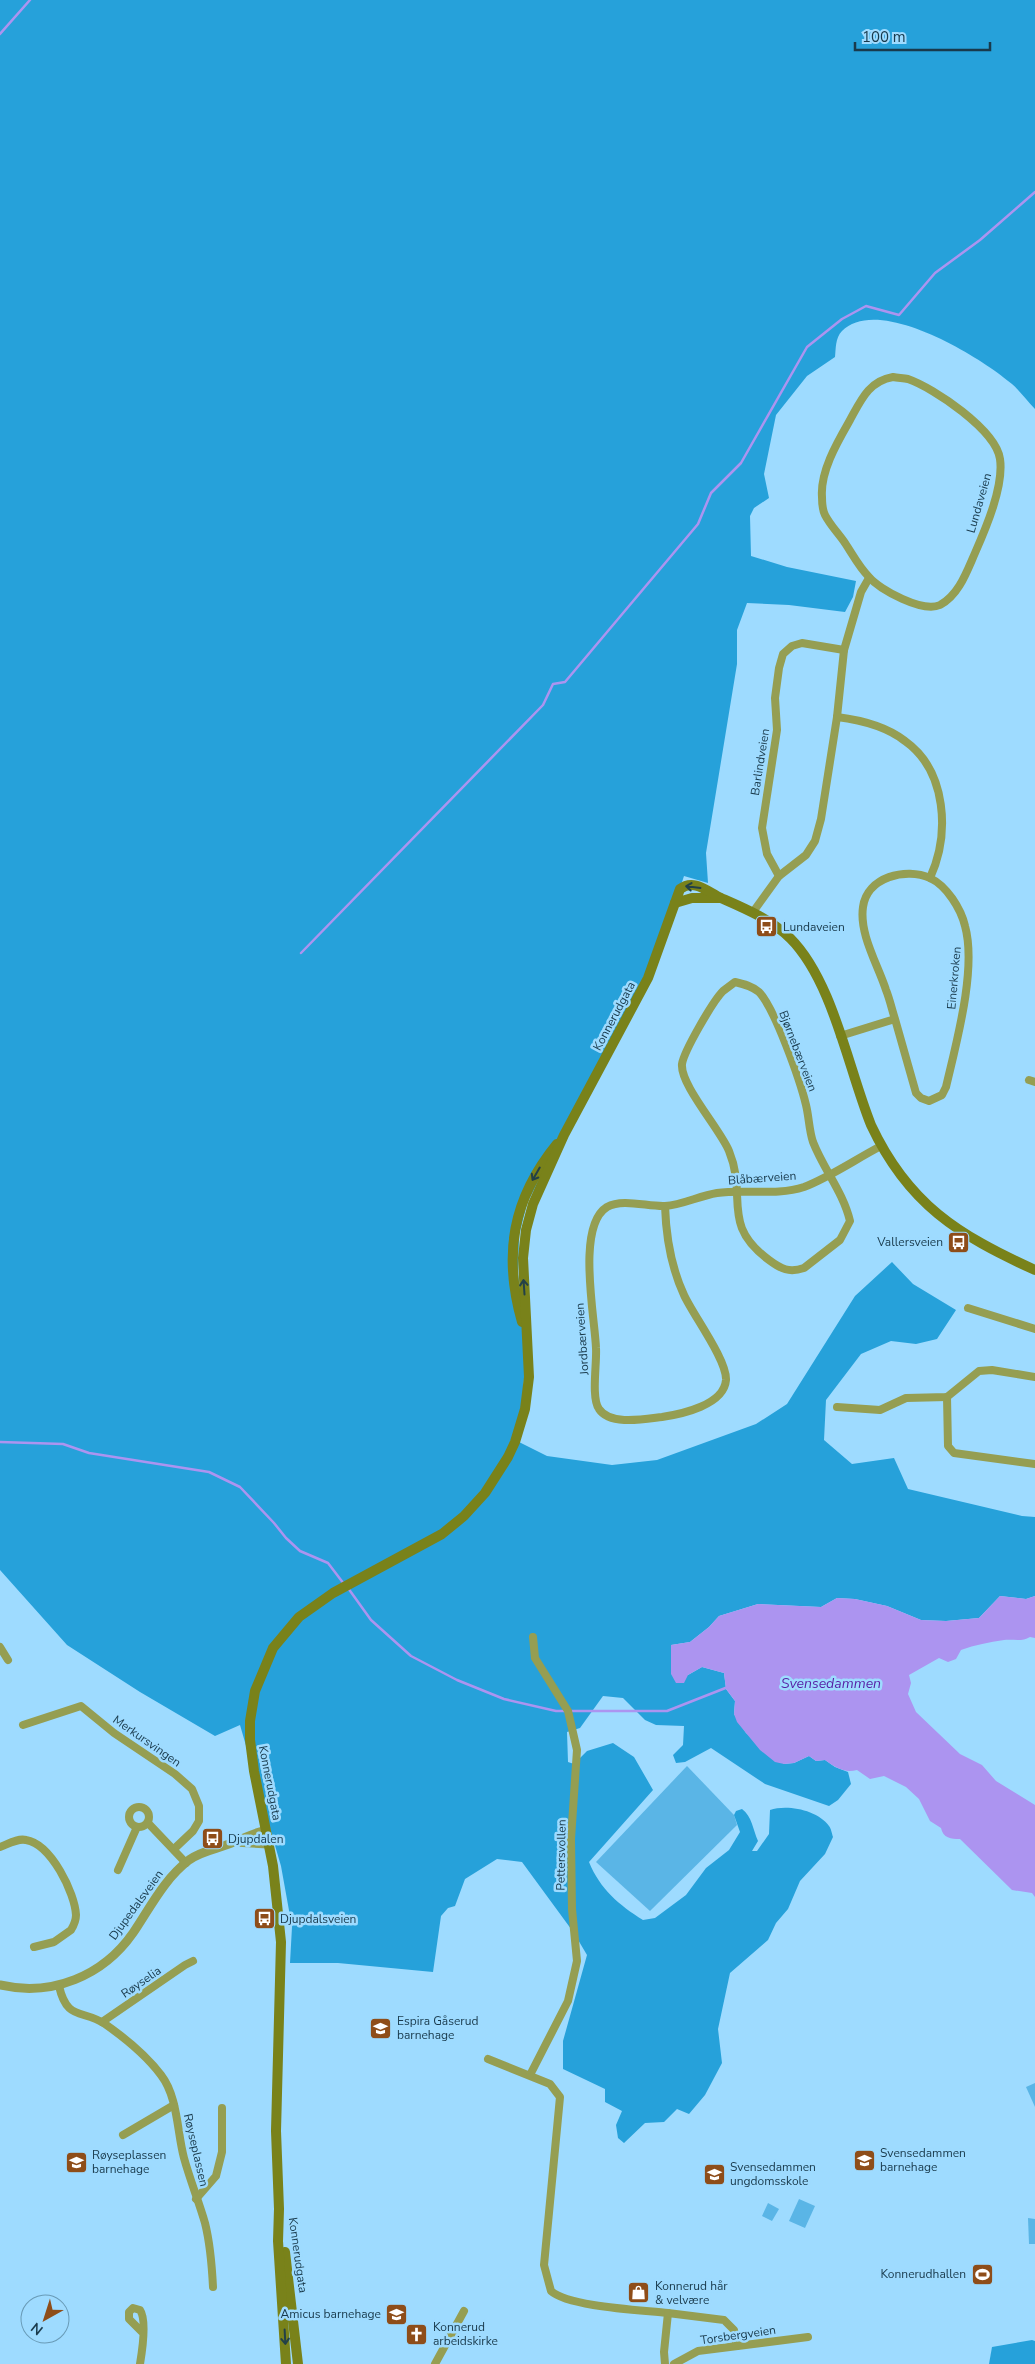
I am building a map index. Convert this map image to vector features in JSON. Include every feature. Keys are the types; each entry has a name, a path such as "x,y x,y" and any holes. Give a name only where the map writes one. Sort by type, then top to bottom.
{"main road":[{"name":"Konnerudgata","path":"286,2364 278,2241 279,2209 276,2131 281,1942 275,1880 254,1771 250,1740 250,1721 255,1691 265,1665 281,1638 305,1612 333,1593 442,1534 464,1516 485,1494 515,1442 525,1409 528,1377 523,1258 526,1230 538,1192 564,1135 648,978 675,903 692,898 721,898 753,912"},
{"path":"753,912 789,937 805,955 822,985 862,1104 881,1146 910,1186 947,1223 979,1244 1035,1270"},
{"name":"Konnerudgata","path":"279,2209 295,2325 298,2364"}],"street":[{"name":"Lundaveien","path":"893,377 908,379 946,400 979,426 991,440 1000,457 1001,471 989,518 978,546 959,587 950,598 939,605 929,608 920,606 879,586 869,578 825,514 822,497 823,482 844,429 861,400 876,382 881,379 893,377"},
{"path":"753,912 780,876 806,855 815,841 821,819 837,717 844,650 861,592 869,578"},
{"name":"Barlindveien","path":"780,876 767,854 763,842 762,828 777,730 775,698 779,668 783,654 792,646 802,643 844,650"},
{"path":"837,717 864,722 886,730 905,740 926,762 936,784 942,813 940,846 930,878"},
{"name":"Einerkroken","path":"908,874 930,878 947,892 966,926 969,950 960,1034 946,1088 936,1100 928,1101 921,1098 916,1092 895,1019 864,926 863,905 871,890 884,879 908,874"},
{"name":"Bjørnebærveien","path":"737,1192 735,1169 728,1149 689,1086 683,1072 682,1063 712,1006 722,992 735,982 751,986 760,993 766,1002 784,1040 802,1092 813,1141 829,1174"},
{"path":"840,1036 895,1019"},
{"name":"Blåbærveien","path":"665,1206 705,1195 803,1187 881,1146"},
{"path":"737,1192 737,1214 746,1238 756,1250 776,1265 783,1269 797,1270 804,1268 832,1248 848,1228 850,1221 846,1206 829,1174"},
{"name":"Jordbærveien","path":"634,1204 665,1206 666,1233 675,1271 692,1311 723,1366 726,1380 717,1397 691,1410 649,1419 614,1419 599,1410 596,1401 596,1345 589,1275 589,1250 592,1235 604,1210 609,1206 634,1204"},
{"path":"968,1308 1035,1329"},
{"path":"837,1407 880,1410 906,1398 947,1397 979,1371 992,1370 1035,1377"},
{"path":"947,1397 948,1446 954,1453 1035,1464"},
{"name":"Pettersvollen","path":"530,2075 568,2001 577,1961 572,1909 571,1839 577,1750 568,1711 534,1658 533,1637"},
{"path":"0,1647 8,1660"},
{"name":"Merkursvingen","path":"23,1725 81,1706 114,1733 184,1781 196,1797 199,1821 174,1849"},
{"path":"137,1827 129,1820 129,1815 135,1807 145,1809 148,1813 148,1822 186,1863"},
{"path":"118,1870 137,1827 148,1822"},
{"name":"Djupedalsveien","path":"0,1985 30,1989 59,1986 85,1976 108,1962 132,1934 166,1883 186,1863 203,1852 266,1830"},
{"path":"0,1847 16,1841 29,1840 54,1863 64,1876 69,1887 76,1914 72,1930 54,1942 34,1947"},
{"name":"Djupedalsveien","path":"234,1842 268,1844"},
{"name":"Røyselia","path":"102,2022 193,1961"},
{"name":"Røyseplassen","path":"59,1986 62,2000 74,2012 102,2022 150,2061 163,2077 174,2105 184,2157 205,2225 213,2287"},
{"path":"488,2059 550,2084 558,2093 560,2101 544,2265 551,2291 562,2298 589,2304 724,2320 734,2330 738,2346"},
{"name":"Røyseplassen","path":"123,2135 174,2105"},
{"name":"Røyseplassen","path":"196,2199 216,2176 222,2152 222,2108"},
{"path":"435,2364 464,2311"},
{"path":"665,2364 664,2352 668,2313"},
{"path":"140,2364 143,2344 142,2332"},
{"name":"Torsbergveien","path":"674,2364 698,2351 808,2337"}],"shaded area":[{"path":"0,0 1035,0 1035,409 1015,387 977,359 929,334 903,324 879,320 858,322 842,331 837,340 835,357 807,376 776,415 764,474 769,498 754,508 750,516 751,556 787,567 856,581 853,597 845,612 789,605 747,603 737,630 737,664 706,853 708,883 684,876 659,952 527,1203 519,1235 518,1275 527,1341 519,1442 547,1456 612,1465 657,1460 756,1424 787,1404 855,1296 892,1262 913,1284 956,1310 937,1339 916,1344 891,1341 861,1354 826,1400 824,1440 852,1464 894,1458 908,1489 1022,1516 1035,1517 1035,1596 1026,1599 1000,1596 979,1618 946,1621 921,1620 887,1606 855,1599 837,1598 821,1607 758,1604 719,1616 709,1627 690,1642 671,1645 688,1675 702,1667 724,1673 726,1689 735,1701 734,1714 746,1733 784,1764 794,1763 809,1756 816,1761 825,1760 835,1767 848,1772 851,1784 838,1800 829,1806 765,1784 711,1748 685,1762 676,1763 673,1755 683,1745 684,1726 656,1725 645,1720 623,1698 603,1696 580,1728 567,1732 568,1762 574,1764 587,1751 613,1743 634,1757 653,1790 589,1862 593,1872 611,1896 643,1920 655,1918 686,1895 706,1868 729,1850 740,1832 734,1815 736,1811 742,1809 752,1823 758,1841 752,1851 757,1851 769,1834 770,1810 777,1808 793,1808 818,1816 830,1827 833,1837 825,1854 800,1881 788,1909 776,1923 768,1940 730,1973 718,2029 722,2063 705,2095 689,2114 677,2109 664,2122 645,2123 624,2143 618,2138 616,2125 622,2111 605,2102 605,2089 563,2069 563,2041 587,1955 574,1933 522,1862 497,1859 465,1879 455,1906 448,1908 441,1916 433,1972 338,1963 290,1963 292,1927 281,1866 240,1725 215,1736 140,1692 67,1645 0,1570"},
{"path":"687,1766 734,1815 737,1825 650,1911 596,1862"},
{"path":"1035,2083 1035,2107 1026,2087"},
{"path":"799,2199 815,2206 805,2228 789,2221"},
{"path":"768,2203 779,2209 772,2221 762,2216"},
{"path":"1028,2218 1035,2219 1035,2244 1029,2244"},
{"path":"1035,2341 1035,2364 989,2364 992,2347"}],"water":[{"name":"Svensedammen","path":"1000,1596 1026,1599 1035,1596 1035,1638 1004,1640 961,1650 956,1659 948,1662 939,1658 909,1675 911,1683 908,1694 916,1712 960,1754 982,1765 996,1781 1035,1805 1035,1897 1032,1893 1012,1890 960,1839 946,1836 941,1828 930,1821 919,1799 906,1787 884,1776 870,1779 857,1770 844,1770 825,1760 816,1761 809,1756 794,1763 784,1764 775,1762 760,1750 737,1722 734,1714 735,1701 726,1689 724,1673 702,1667 688,1675 684,1683 676,1683 671,1674 671,1645 690,1642 709,1627 719,1616 758,1604 821,1607 837,1598 855,1599 887,1606 921,1620 946,1621 979,1618"}],"waterway":[{"path":"0,34 30,0"},
{"path":"301,953 543,705 553,684 565,682 698,524 711,493 741,463 807,347 842,319 866,306 899,315 935,273 980,240 1035,192"},
{"path":"0,1442 63,1444 89,1453 209,1472 240,1487 286,1538 300,1551 328,1563 344,1584"},
{"path":"348,1588 371,1620 411,1656 457,1680 504,1699 556,1711 667,1711 728,1687"}],"place":[{"name":"Lundaveien","path":"767,927"},
{"name":"Vallersveien","path":"959,1242"},
{"name":"Djupdalen","path":"212,1839"},
{"name":"Djupdalsveien","path":"264,1919"},
{"name":"Espira Gåserud barnehage","path":"381,2028"},
{"name":"Svensedammen barnehage","path":"864,2160"},
{"name":"Røyseplassen barnehage","path":"76,2162"},
{"name":"Svensedammen ungdomsskole","path":"714,2174"},
{"name":"Konnerudhallen","path":"982,2274"},
{"name":"Konnerud hår & velvære","path":"639,2293"},
{"name":"Amicus barnehage","path":"397,2314"},
{"name":"Konnerud arbeidskirke","path":"417,2334"}]}
